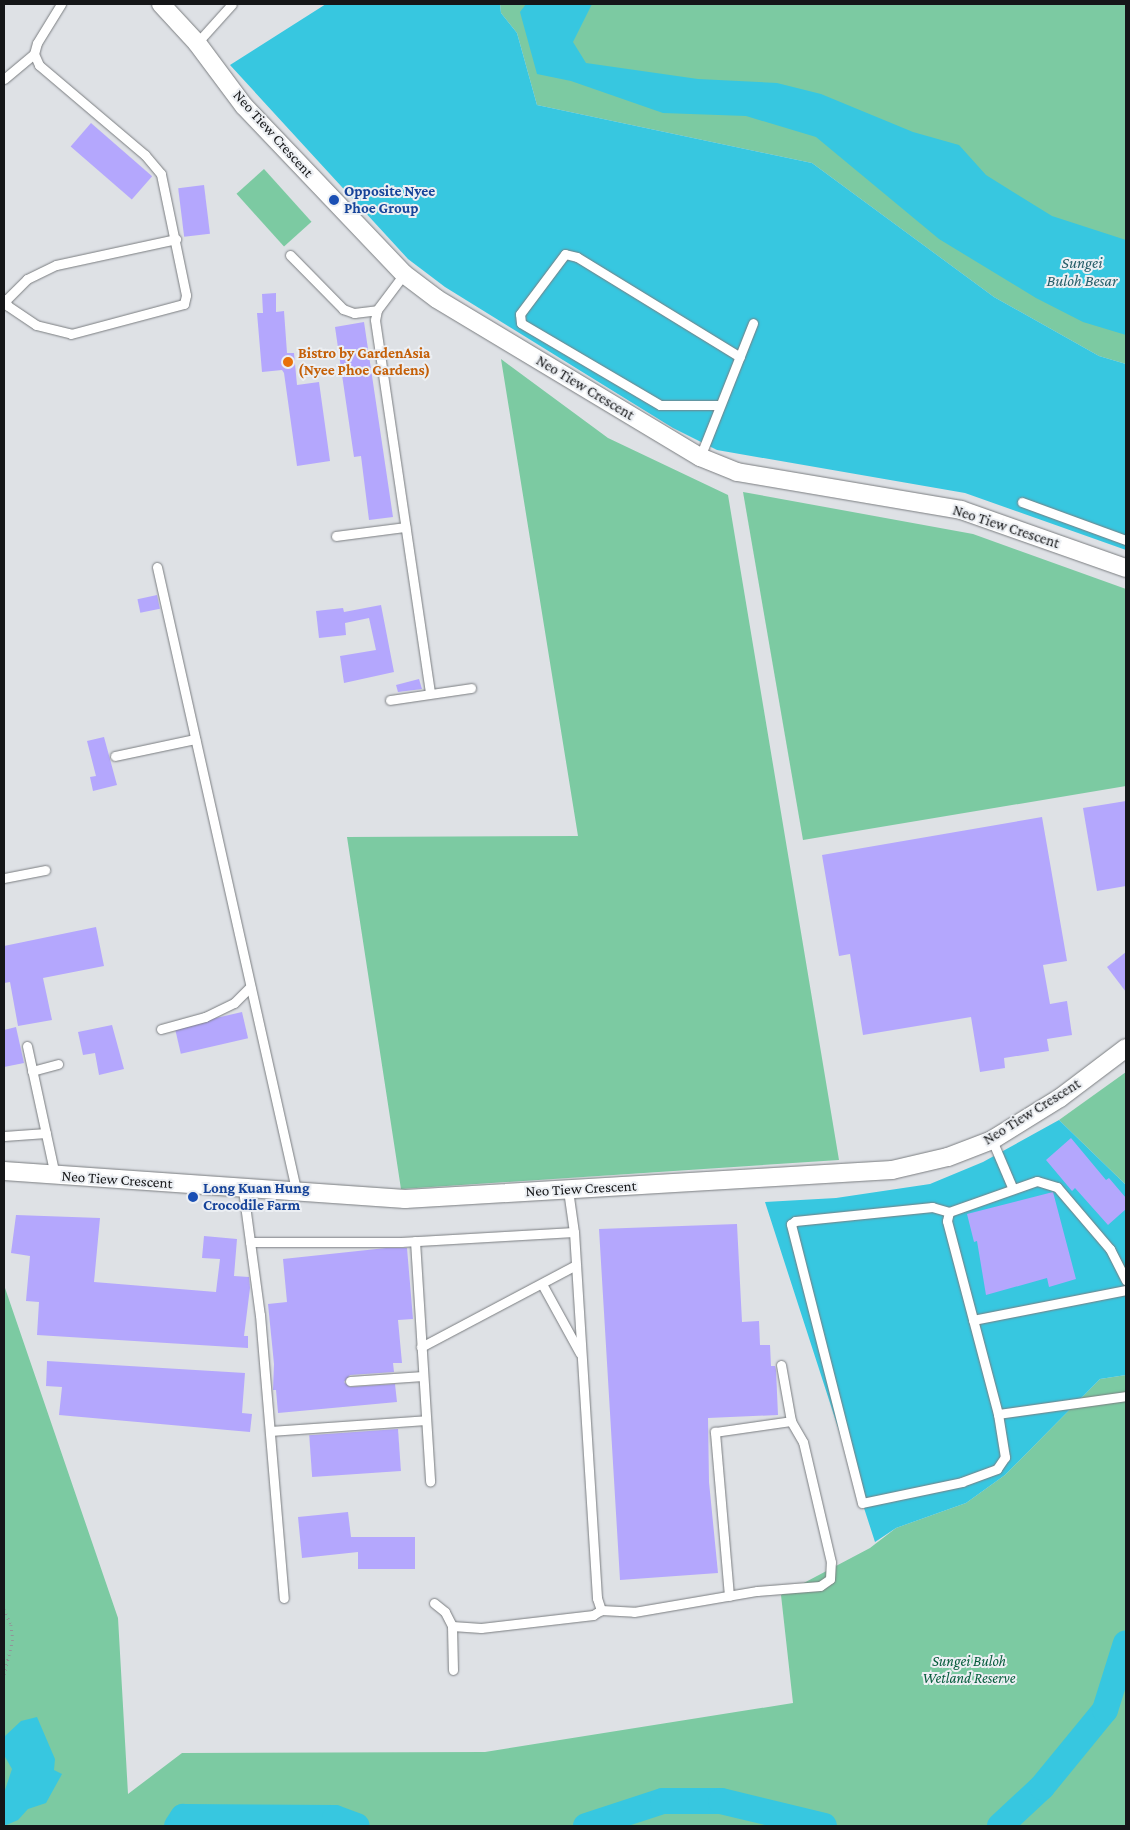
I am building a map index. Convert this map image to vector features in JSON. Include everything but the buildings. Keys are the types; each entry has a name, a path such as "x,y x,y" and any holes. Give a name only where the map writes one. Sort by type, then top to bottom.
{"street":[{"name":"Neo Tiew Crescent","path":"161,4 197,43 244,106 404,274 437,300 700,456 737,472 961,510 1126,568"},
{"name":"Neo Tiew Crescent","path":"4,1172 297,1194 405,1199 892,1170 948,1157 992,1140 1060,1098 1126,1048"}],"lane":[{"path":"4,79 34,54 37,43 61,4"},
{"path":"197,43 214,27 232,4"},
{"path":"34,54 39,65 145,155 161,174 176,239 186,295 184,304 179,308 70,334 36,326 5,300 27,279 56,265 176,239"},
{"path":"720,405 660,405 521,323 520,314 565,254 577,257 740,357"},
{"path":"290,255 343,309 354,313 377,310"},
{"path":"404,274 377,310 376,331 430,693"},
{"path":"700,456 753,323"},
{"path":"1022,502 1126,540"},
{"path":"336,536 405,527"},
{"path":"157,567 297,1194"},
{"path":"390,700 471,688"},
{"path":"116,756 195,739"},
{"path":"4,878 45,870"},
{"path":"161,1029 205,1017 234,1003 250,987"},
{"path":"27,1046 55,1175"},
{"path":"32,1071 58,1064"},
{"path":"4,1136 46,1133"},
{"path":"992,1140 1012,1188"},
{"path":"949,1212 947,1221 998,1414 1006,1457 997,1469 962,1482 869,1504 859,1500 791,1224 932,1207 949,1212 1012,1188 1037,1181 1057,1187 1110,1249 1126,1280"},
{"path":"243,1190 270,1431 284,1598"},
{"path":"568,1190 574,1232 598,1598 601,1610"},
{"path":"250,1242 415,1241 574,1232"},
{"path":"415,1241 430,1482"},
{"path":"421,1347 576,1265"},
{"path":"542,1284 581,1356"},
{"path":"972,1320 1126,1290"},
{"path":"452,1626 490,1627 593,1615 601,1610 634,1612 729,1596 820,1586 830,1579 831,1562 803,1442 790,1421 780,1365"},
{"path":"350,1381 424,1376"},
{"path":"998,1414 1126,1396"},
{"path":"270,1431 426,1420"},
{"path":"729,1596 715,1432 790,1421"},
{"path":"434,1603 445,1612 452,1626 453,1670"}],"path":[{"path":"4,1609 11,1625 13,1640 4,1675"}],"green space":[{"path":"500,4 1126,4 1126,364 1099,356 994,297 812,163 537,105 517,33 501,13"},
{"path":"264,169 312,222 284,247 237,194"},
{"path":"501,359 608,438 728,495 839,1160 401,1189 347,837 578,836"},
{"path":"743,492 973,534 1126,589 1126,786 803,840"},
{"path":"1126,1072 1126,1185 1059,1120"},
{"name":"Sungei Buloh Wetland Reserve","path":"4,1285 118,1618 128,1794 182,1753 485,1752 793,1703 781,1595 870,1548 896,1528 966,1503 1005,1475 1100,1379 1126,1375 1126,1826 4,1826"}],"water":[{"path":"326,4 500,4 501,13 517,33 537,105 812,163 994,297 1099,356 1126,364 1126,550 965,493 717,450 673,428 445,287 408,259 230,65"},
{"name":"Sungei Buloh Besar","path":"526,4 592,4 573,42 586,63 698,79 777,83 821,94 913,132 959,145 986,175 1052,216 1126,240 1126,335 1083,322 1036,298 939,239 816,137 746,116 663,113 571,81 537,74 520,12"},
{"path":"1059,1120 1126,1185 1126,1375 1100,1379 1005,1475 966,1503 896,1528 875,1542 765,1202 836,1198 930,1184 983,1162"},
{"path":"37,1717 55,1759 54,1770 62,1774 46,1803 28,1809 18,1820 4,1826 4,1793 12,1769 4,1755 4,1737 21,1721"}],"waterway":[{"path":"1000,1826 1042,1787 1105,1710 1126,1643"},
{"path":"586,1826 663,1801 721,1801 824,1826"},
{"path":"177,1826 183,1817 335,1818 357,1826"}],"place":[{"name":"Opposite Nyee Phoe Group","path":"334,200"},
{"name":"Bistro by GardenAsia (Nyee Phoe Gardens)","path":"288,362"},
{"name":"Long Kuan Hung Crocodile Farm","path":"193,1197"}]}
